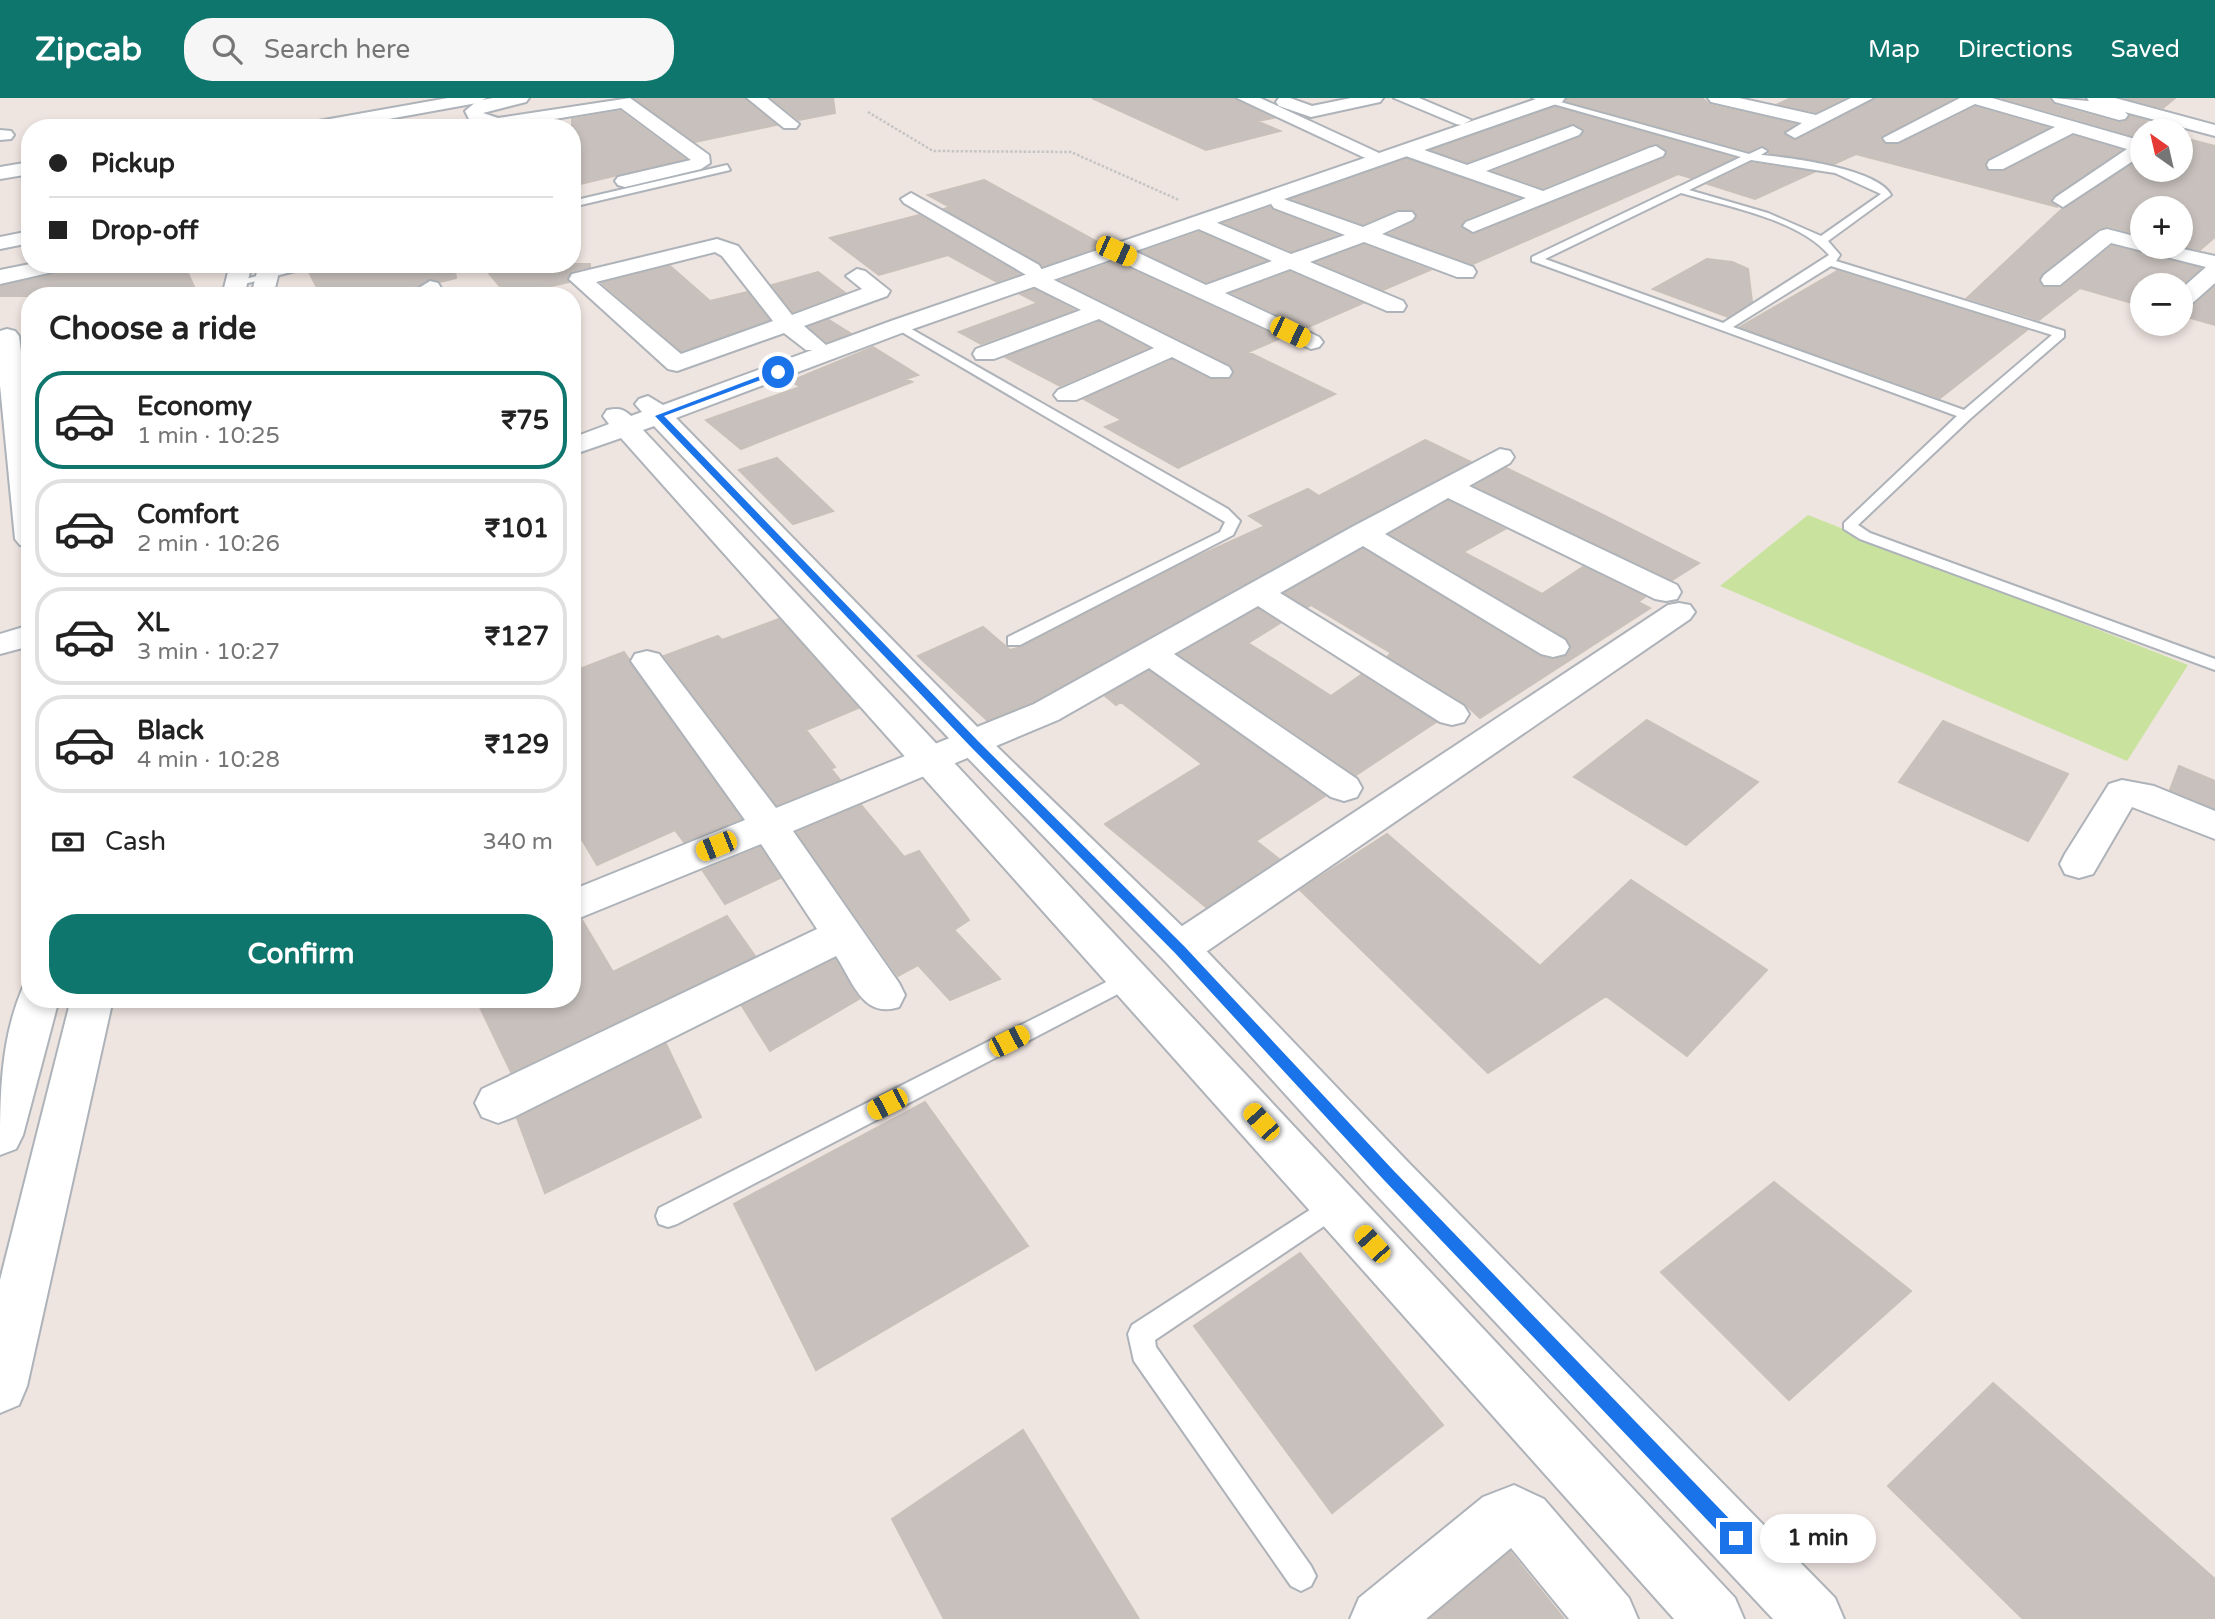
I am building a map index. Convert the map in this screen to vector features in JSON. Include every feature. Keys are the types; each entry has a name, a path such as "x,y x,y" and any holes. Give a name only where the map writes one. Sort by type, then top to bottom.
{"street":[{"path":"321,119 427,98"},
{"path":"323,119 477,98"},
{"path":"483,119 476,117 474,111 483,106 520,98"},
{"path":"756,98 790,124"},
{"path":"1246,98 1370,153"},
{"path":"1281,98 1311,112 1374,98"},
{"path":"1402,98 1462,120"},
{"path":"1717,98 1817,121"},
{"path":"1754,107 1773,98"},
{"path":"1780,140 1864,98"},
{"path":"1892,138 1973,98 2130,144"},
{"path":"2099,98 2215,131"},
{"path":"581,443 637,416 814,345 1116,251 1462,120 1547,99"},
{"path":"581,429 637,416 899,326 1034,275 1407,150 1547,99"},
{"path":"2070,99 2136,119"},
{"path":"522,119 624,102 702,159 701,163 625,181"},
{"path":"1996,165 2070,127"},
{"path":"1465,172 1573,131"},
{"path":"2193,137 2215,143"},
{"path":"1407,150 1540,196"},
{"path":"1473,226 1540,196 1657,152"},
{"path":"2063,201 2130,155"},
{"path":"0,167 21,164"},
{"path":"0,173 21,170"},
{"path":"911,199 1097,312 1220,372"},
{"path":"1280,204 1465,272"},
{"path":"1208,292 1366,234 1405,216"},
{"path":"1201,217 1395,306"},
{"path":"2052,280 2106,236 2130,242"},
{"path":"0,243 21,239"},
{"path":"814,345 788,325 730,251 717,245 580,279 677,364 788,325 879,291 857,276"},
{"path":"1116,251 1311,342"},
{"path":"2193,258 2215,263"},
{"path":"2193,290 2215,271"},
{"path":"2,283 31,273"},
{"path":"985,355 1097,312"},
{"path":"0,338 7,336 6,388 12,513"},
{"path":"1066,396 1173,348"},
{"path":"637,416 974,744 1179,949 1388,1174 1814,1619"},
{"path":"637,416 929,757 1714,1619"},
{"path":"581,891 768,824 929,757 974,744 1046,712 1500,457"},
{"path":"1179,949 1673,602 1448,486"},
{"path":"1362,533 1553,647"},
{"path":"1258,593 1452,714"},
{"path":"0,628 21,622"},
{"path":"0,644 21,638"},
{"path":"1150,653 1344,788"},
{"path":"647,661 768,824 884,995"},
{"path":"2079,864 2122,793 2141,795 2215,825"},
{"path":"498,1103 842,935"},
{"path":"0,1135 9,1076 35,1008"},
{"path":"0,1386 90,1008"},
{"path":"1380,1619 1503,1517 1514,1513 1524,1519 1608,1619"}],"lane":[{"path":"1547,99 1756,154"},
{"path":"1547,99 1861,181 1885,192 1886,195 1821,241"},
{"path":"1756,154 1536,259 1966,415"},
{"path":"581,202 727,168"},
{"path":"1679,190 1786,223 1821,241 1835,255 1830,262 1723,328"},
{"path":"1830,262 2060,334 1966,415 1849,526 1865,536 2215,666"},
{"path":"237,281 266,279 287,273"},
{"path":"899,326 1223,512 1233,521 1226,535 1014,641"},
{"path":"668,1216 1130,978"},
{"path":"1301,1576 1143,1352 1140,1341 1141,1334 1336,1204"}],"path":[{"path":"867,112 927,149 941,153 1077,153 1201,217"}],"green space":[{"path":"1808,515 2188,665 2127,761 1720,586"}],"building":[{"path":"634,98 744,98 776,125 695,142"},
{"path":"771,98 833,98 835,113 799,120"},
{"path":"1092,98 1235,98 1273,118 1257,121 1280,131 1206,150"},
{"path":"1568,98 1702,98 1710,105 1795,124 1784,134 1796,140 1875,98 1954,98 1882,136 1881,140 1886,145 1899,144 1975,107 2048,128 1988,159 1985,166 1989,172 2004,171 2073,136 2121,150 2055,195 2050,202 2058,207 1856,154 1834,164 1769,153 1763,146 1749,151 1566,101"},
{"path":"1791,98 1845,98 1816,112 1778,104"},
{"path":"2002,98 2049,98 2054,105 2118,123 2125,122 2130,116 2140,119 2130,119 2130,135"},
{"path":"2125,98 2175,98 2163,108"},
{"path":"1555,107 1734,158 1691,178 1678,174 1473,264 1389,234 1414,222 1418,216 1412,209 1397,210 1363,224 1292,199 1407,159 1519,198 1464,220 1462,228 1474,234 1664,158 1667,153 1655,143 1543,188 1494,171 1580,137 1583,129 1572,124 1467,162 1432,150"},
{"path":"620,111 685,159 581,184 581,119 572,119"},
{"path":"2193,140 2215,146 2215,237 2200,250 2193,249 2193,196 2130,196 2130,232 2108,226 2099,228 2039,279 2044,288 2062,287 2112,246 2130,250 2130,259 2165,259 2201,268 2193,275 2130,273 2130,303 2080,288 2039,320 1967,298 2062,209 2130,166 2130,182 2193,182"},
{"path":"1751,163 1814,172 1755,199 1708,184"},
{"path":"984,180 1103,245 1043,266 944,209 950,207 928,195"},
{"path":"1270,207 1337,235 1291,251 1224,223"},
{"path":"919,215 1019,274 997,282 948,255 879,275 830,238"},
{"path":"1199,232 1265,261 1206,282 1142,252"},
{"path":"1364,245 1430,270 1383,290 1317,262"},
{"path":"1707,259 1732,262 1748,269 1752,302 1728,317 1653,289"},
{"path":"1114,262 1281,338 1248,352 1335,394 1178,468 1105,427 1122,420 1084,399 1172,360 1211,380 1229,380 1234,373 1230,365 1060,280"},
{"path":"581,264 590,264 590,267 581,269"},
{"path":"670,266 710,301 747,292 769,320 681,351 602,283"},
{"path":"1837,271 2027,330 1940,398 1740,327"},
{"path":"818,272 845,293 793,312 772,285"},
{"path":"1290,272 1363,303 1306,328 1232,293"},
{"path":"62,273 188,273 194,287 21,287 21,296 0,296 0,286"},
{"path":"310,273 455,273 456,278 440,282 429,279 417,287 316,287"},
{"path":"489,273 570,273 567,278 569,282 547,287 500,287"},
{"path":"2214,287 2215,325 2193,319 2193,306"},
{"path":"1034,289 1074,310 981,344 959,332 1038,303 1020,294"},
{"path":"829,320 850,333 827,342 809,327"},
{"path":"1099,322 1148,348 1060,386 1005,357"},
{"path":"873,347 918,375 906,379 912,382 741,449 706,420 800,387 791,381"},
{"path":"1425,440 1471,462 1033,702 987,720 918,656 983,627 1010,650 1021,647 1192,559 1265,526 1249,516 1308,489 1319,496"},
{"path":"777,458 833,511 793,524 739,470"},
{"path":"1506,468 1699,563 1672,580 1475,486"},
{"path":"1448,501 1505,529 1463,552 1542,594 1583,567 1645,597 1638,602 1650,608 1480,718 1465,704 1388,656 1391,653 1311,605 1307,607 1285,593 1363,549 1540,656 1554,660 1567,655 1571,646 1566,638 1390,534"},
{"path":"1258,609 1280,623 1248,643 1331,696 1361,675 1436,722 1356,775 1179,654"},
{"path":"779,619 858,708 806,730 835,767 831,769 840,780 777,805 664,656 718,636 722,640"},
{"path":"624,652 741,819 684,842 675,830 597,865 581,838 581,669"},
{"path":"1149,671 1325,796 1256,841 1279,859 1206,907 1105,824 1202,764 1121,702 1116,705 1105,696"},
{"path":"1647,720 1758,782 1686,845 1574,777"},
{"path":"1943,721 2068,774 2028,841 1899,782"},
{"path":"2179,766 2215,781 2215,808 2170,790"},
{"path":"861,805 904,857 919,851 969,920 954,930 1000,979 950,1000 918,965 898,976 797,832"},
{"path":"1387,834 1540,966 1631,880 1767,970 1687,1056 1606,996 1488,1073 1300,890"},
{"path":"760,847 780,878 725,904 703,871"},
{"path":"727,916 755,956 511,1072 480,1008 581,1008 582,920 613,972"},
{"path":"835,959 859,999 770,1051 742,1006"},
{"path":"666,1044 701,1117 545,1193 517,1118"},
{"path":"925,1102 1028,1246 816,1370 734,1204"},
{"path":"1774,1182 1911,1291 1789,1400 1661,1272"},
{"path":"1300,1253 1443,1425 1332,1513 1194,1326"},
{"path":"1993,1383 2215,1579 2215,1619 2023,1619 1888,1486"},
{"path":"1023,1430 1139,1619 944,1619 892,1519"},
{"path":"1510,1552 1564,1619 1430,1619"}],"route":[{"path":"778,372 659,416 974,744 1179,949 1388,1174 1736,1538"}]}
